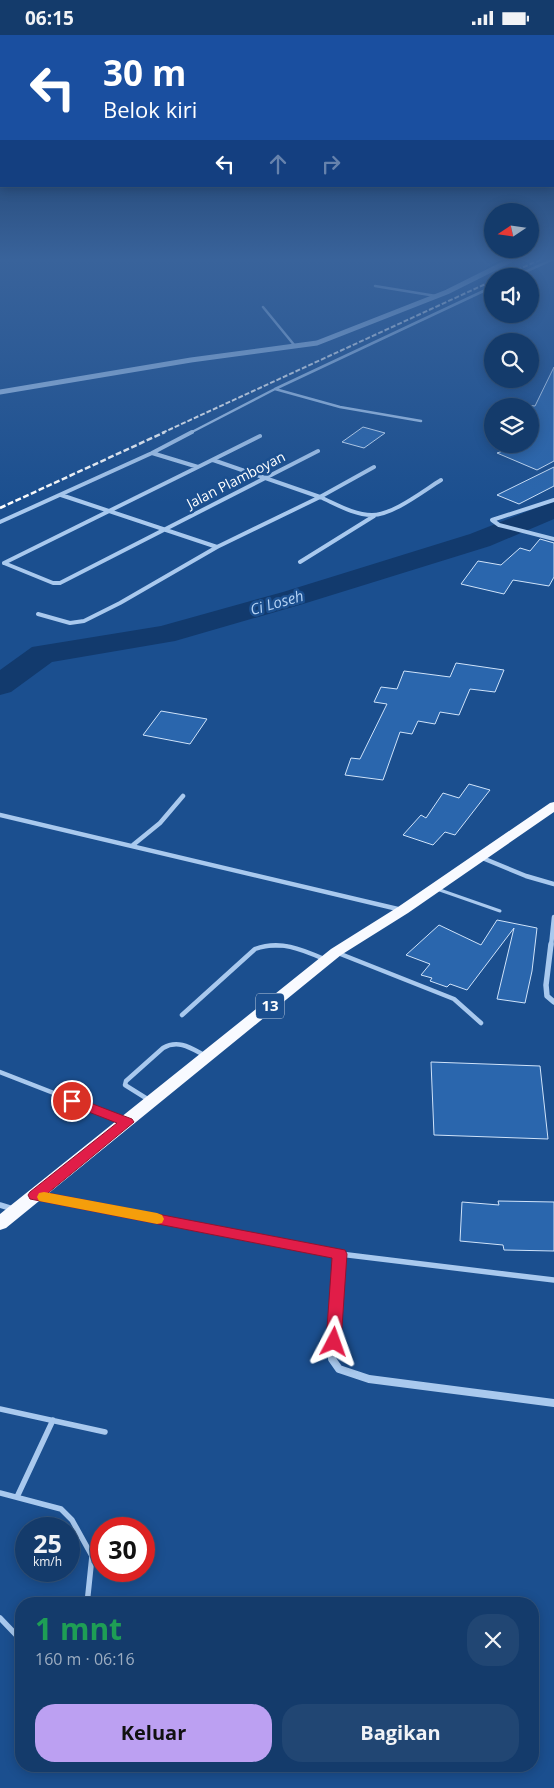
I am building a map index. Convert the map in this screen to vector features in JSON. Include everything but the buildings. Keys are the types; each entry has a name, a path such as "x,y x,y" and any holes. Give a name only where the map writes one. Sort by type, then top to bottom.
{"highway":[{"name":"13","path":"0,1223 127,1122 150,1101 209,1057 331,956 403,910 554,806"}],"street":[{"path":"289,340 295,347"},
{"path":"0,392 191,360 295,347 324,340"},
{"path":"0,522 152,453 275,389 380,340"},
{"path":"275,389 340,407 421,421"},
{"path":"110,511 260,436"},
{"name":"Jalan Plamboyan","path":"110,511 4,563 53,583 60,583 318,451"},
{"path":"152,453 198,467"},
{"path":"213,460 367,515 388,511 441,480"},
{"path":"38,614 70,623 84,621 120,603 217,547 320,497 374,467"},
{"path":"60,494 217,547"},
{"path":"554,499 493,519 499,525 554,539"},
{"path":"300,562 374,515"},
{"path":"133,845 160,823 183,796"},
{"path":"0,815 403,910"},
{"path":"480,857 526,876 554,884"},
{"path":"554,917 546,985 547,996 554,1002"},
{"path":"35,1195 340,1254 554,1280"},
{"path":"0,1205 16,1209"},
{"path":"340,1254 332,1359 339,1369 369,1379 554,1403"}],"lane":[{"path":"435,888 500,911"},
{"path":"182,1015 254,949 262,945 275,944 331,956 445,995 461,1004 481,1023"},
{"path":"150,1101 125,1085 126,1081 169,1043 184,1045 209,1057"},
{"path":"0,1072 127,1122"},
{"path":"0,1409 106,1432"},
{"path":"17,1497 53,1420"},
{"path":"0,1493 61,1509 72,1520 92,1556 89,1597"},
{"path":"0,1618 15,1634"}],"waterway":[{"name":"Ci Loseh","path":"0,685 43,654 164,635 293,598 480,540 554,509"}],"railway":[{"path":"162,433 364,340"},
{"path":"0,508 165,432"}],"slow traffic":[{"path":"44,1197 157,1219"}],"route":[{"path":"72,1101 127,1122 35,1195 340,1254 334,1342"}]}
